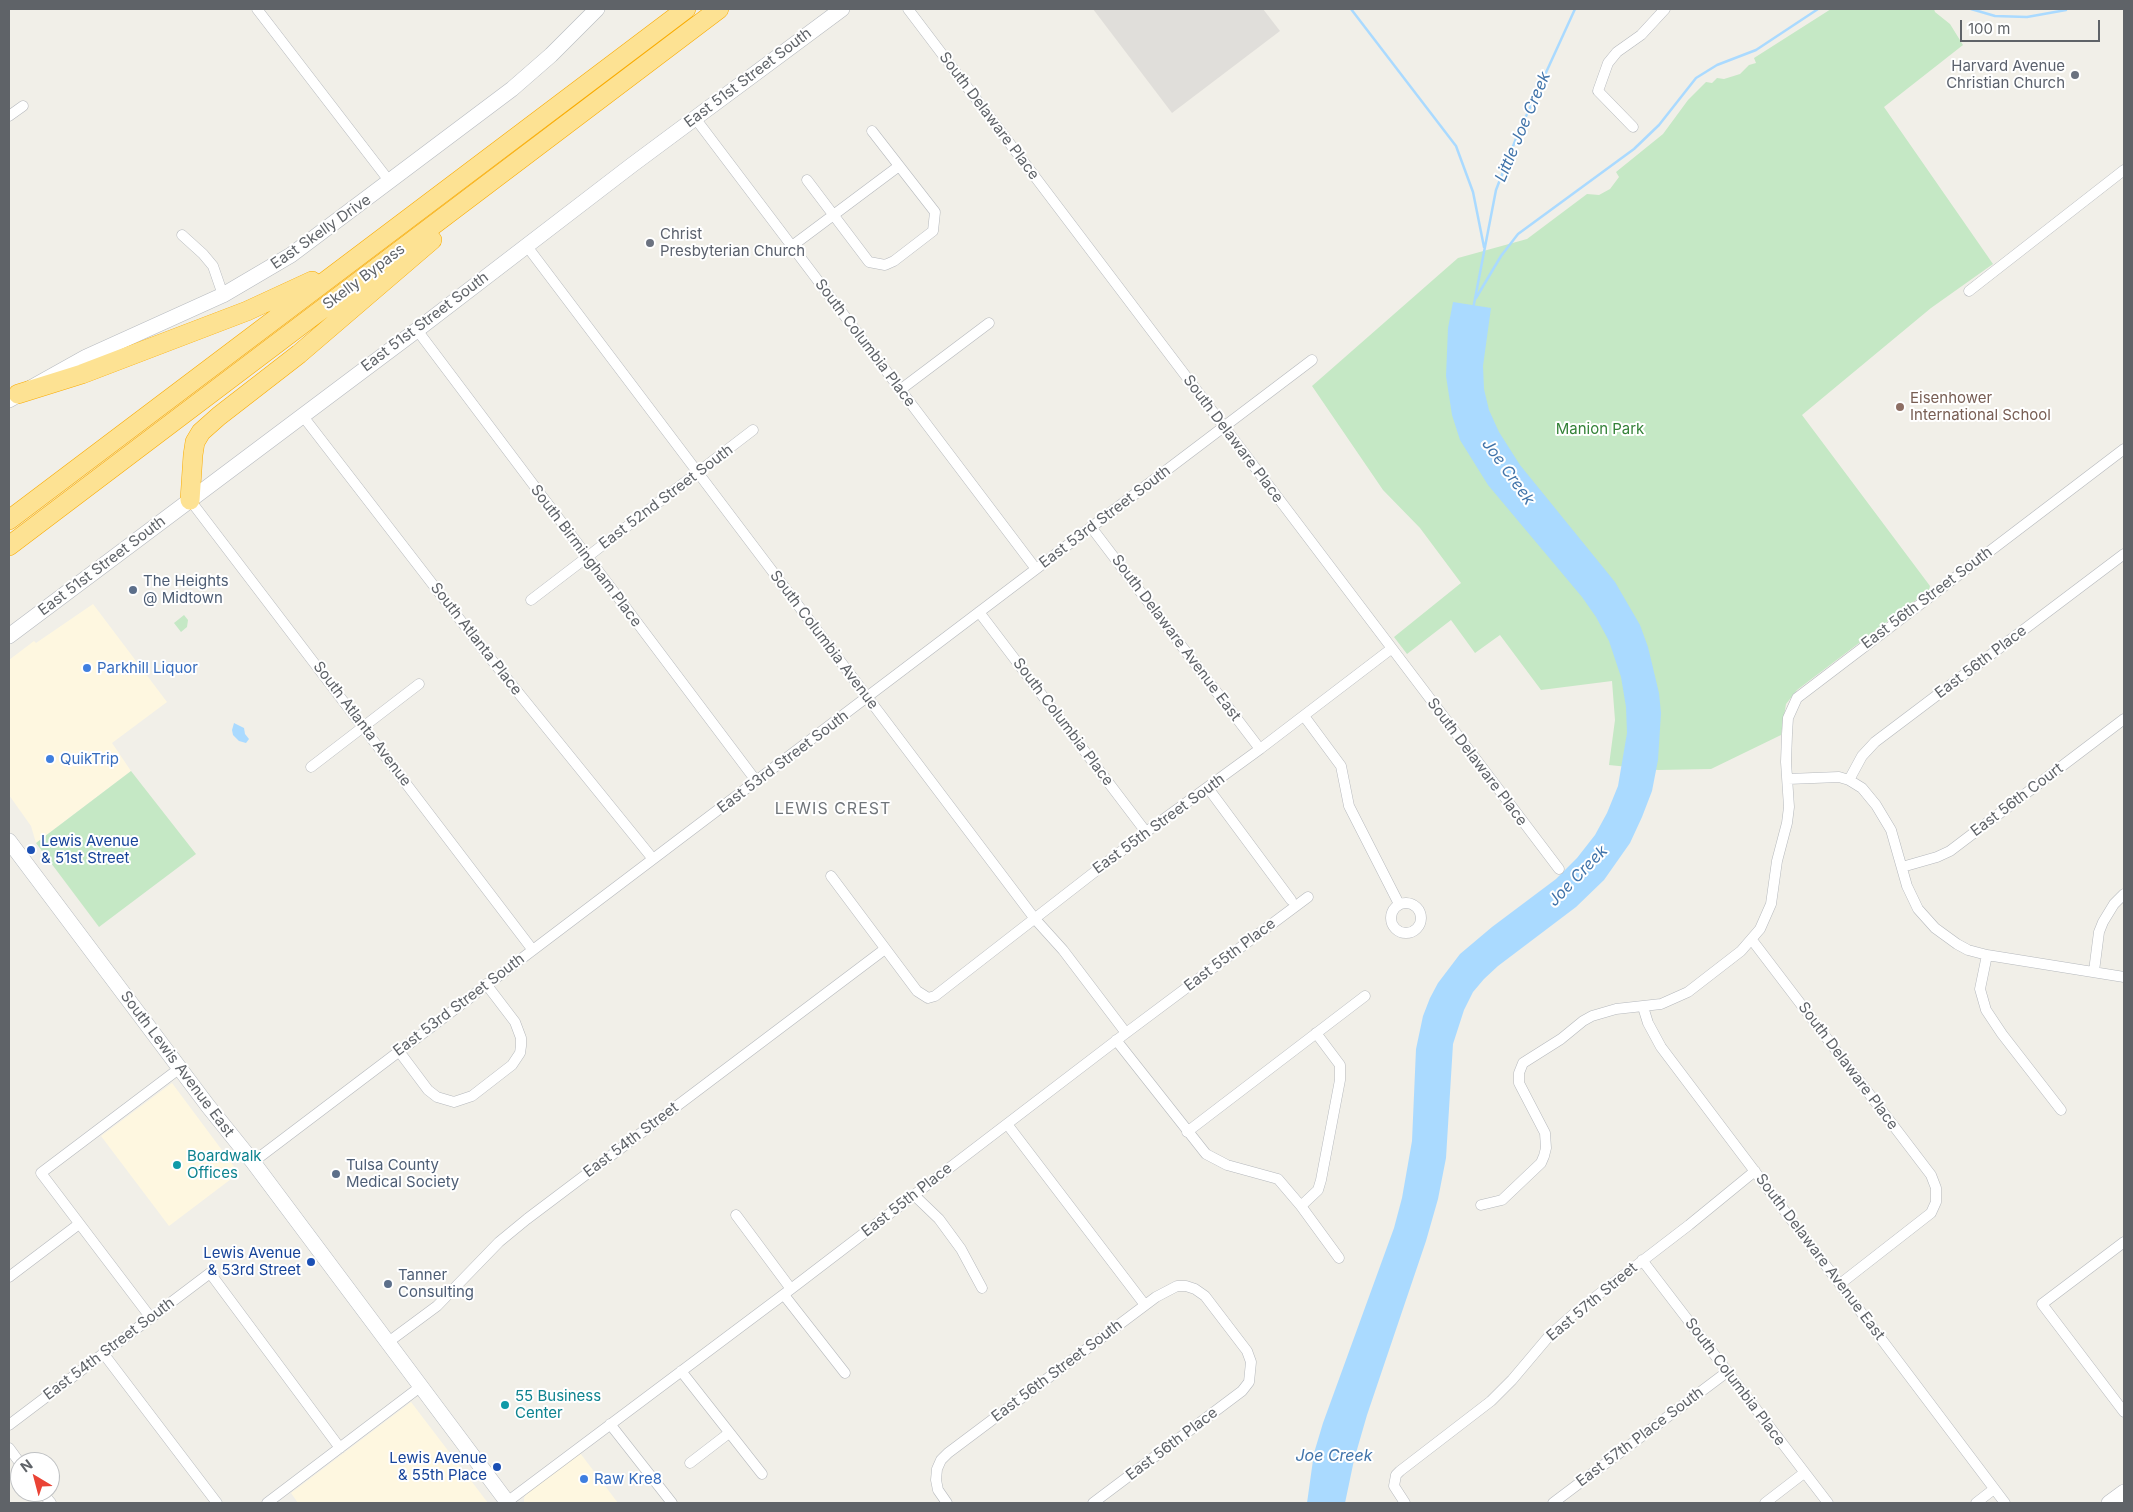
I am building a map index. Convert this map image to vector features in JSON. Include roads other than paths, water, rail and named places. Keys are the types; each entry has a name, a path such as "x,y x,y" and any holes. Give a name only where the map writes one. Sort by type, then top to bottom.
{"highway":[{"name":"Skelly Bypass","path":"9,520 686,9"},
{"name":"Skelly Bypass","path":"9,546 719,9"},
{"path":"190,500 195,442 201,432 299,354 568,123"},
{"path":"14,397 82,374 247,311 343,268"}],"main road":[{"name":"East Skelly Drive","path":"14,397 86,357 222,295 291,255 512,89 551,55 597,9"},
{"name":"East 51st Street South","path":"9,636 842,9"},
{"name":"South Lewis Avenue East","path":"9,841 253,1162 507,1503"},
{"path":"2109,1503 2124,1492"}],"street":[{"path":"257,9 390,182"},
{"name":"South Delaware Place","path":"908,9 1559,869"},
{"path":"1633,127 1598,91 1608,63 1617,52 1641,35 1665,9"},
{"path":"9,116 22,106"},
{"name":"South Columbia Place","path":"695,118 1036,569"},
{"path":"807,180 869,262 885,265 894,261 933,231 935,212 872,131"},
{"path":"792,246 899,166"},
{"path":"1969,290 2124,170"},
{"path":"182,235 204,254 213,266 222,295"},
{"name":"South Columbia Avenue","path":"526,245 1035,919 1063,950 1126,1033"},
{"path":"900,390 989,323"},
{"name":"South Birmingham Place","path":"417,330 757,782"},
{"name":"East 53rd Street South","path":"253,1162 398,1050 757,782 1312,360"},
{"name":"South Atlanta Place","path":"302,415 478,644 653,859"},
{"name":"East 52nd Street South","path":"531,600 753,430"},
{"name":"East 56th Street South","path":"1788,779 1786,747 1788,718 1797,698 2124,449"},
{"name":"South Atlanta Avenue","path":"190,500 532,949"},
{"name":"South Delaware Avenue East","path":"1091,527 1260,749"},
{"name":"East 56th Place","path":"1849,780 1862,756 1875,742 2124,554"},
{"name":"South Columbia Place","path":"979,612 1146,832"},
{"name":"East 55th Street South","path":"885,949 917,991 928,998 940,993 1146,832 1208,788 1391,649"},
{"path":"311,767 419,684"},
{"path":"1304,716 1341,766 1349,806 1399,904"},
{"name":"East 56th Court","path":"1902,866 1937,857 1950,851 2124,719"},
{"path":"1481,1205 1502,1200 1541,1163 1544,1156 1546,1148 1545,1133 1518,1083 1518,1072 1523,1063 1592,1016 1616,1010 1661,1004 1688,992 1741,951 1752,940 1767,917 1771,904 1777,861 1788,815 1788,779 1839,777 1849,780 1869,796 1884,817 1896,844 1912,899 1926,919 1957,944 1968,950 1987,955 2124,977"},
{"path":"1208,788 1291,900"},
{"path":"831,876 885,949"},
{"path":"2094,971 2099,932 2114,904 2124,894"},
{"name":"East 55th Place","path":"507,1503 1116,1040 1308,897"},
{"name":"South Delaware Place","path":"1752,940 1934,1182 1937,1196 1935,1207 1924,1220 1840,1284"},
{"name":"East 54th Street","path":"387,1343 437,1306 499,1242 527,1218 885,949"},
{"path":"1987,955 1980,989 1986,1010 1997,1028 2061,1110"},
{"path":"398,1050 428,1090 437,1098 454,1102 472,1096 512,1065 522,1046 522,1038 515,1022 486,984"},
{"path":"1187,1132 1365,996"},
{"name":"South Delaware Avenue East","path":"1643,1007 1648,1023 1661,1047 2005,1503"},
{"path":"1301,1206 1318,1190 1340,1080 1340,1065 1316,1033"},
{"path":"1116,1040 1206,1154 1227,1165 1278,1179 1340,1258"},
{"path":"151,1318 41,1173 180,1068"},
{"path":"1007,1124 1145,1305"},
{"name":"East 57th Street","path":"1405,1503 1396,1490 1394,1480 1400,1471 1491,1401 1560,1325 1642,1260 1690,1225 1755,1171"},
{"path":"914,1195 939,1219 961,1249 982,1288"},
{"path":"736,1215 787,1292 845,1373"},
{"path":"9,1277 79,1224"},
{"path":"2124,1242 2042,1304 2124,1412"},
{"name":"South Columbia Place","path":"1642,1260 1828,1503"},
{"name":"East 54th Street South","path":"9,1424 210,1273 340,1448"},
{"name":"East 56th Street South","path":"947,1503 938,1490 936,1480 937,1469 941,1460 948,1453 1168,1289 1186,1286 1195,1289 1205,1296 1247,1351 1251,1362 1249,1382"},
{"path":"103,1353 217,1503"},
{"path":"681,1371 762,1474"},
{"name":"East 57th Place South","path":"1552,1503 1727,1372"},
{"name":"East 56th Place","path":"1093,1503 1242,1391 1249,1382"},
{"path":"267,1503 420,1387"},
{"path":"610,1424 672,1503"},
{"path":"690,1463 729,1433"},
{"path":"1765,1503 1804,1473"},
{"path":"1976,1503 1994,1489"}],"water":[{"name":"Joe Creek","path":"1453,302 1491,308 1483,366 1484,389 1489,410 1499,432 1520,465 1615,582 1640,625 1648,647 1659,693 1661,713 1658,760 1652,791 1642,817 1630,843 1604,880 1576,907 1498,966 1484,979 1473,992 1464,1010 1453,1044 1446,1158 1438,1199 1426,1241 1367,1415 1354,1460 1345,1503 1307,1503 1314,1453 1323,1423 1394,1228 1402,1198 1412,1141 1416,1049 1423,1016 1430,998 1438,983 1460,954 1492,927 1556,879 1577,858 1595,835 1607,813 1618,786 1627,733 1626,707 1621,677 1609,641 1596,617 1582,597 1488,485 1460,440 1452,415 1446,376 1448,328"},
{"path":"234,723 244,728 245,734 249,739 246,743 239,741 233,735"}],"waterway":[{"path":"1351,9 1456,146 1473,192 1484,247"},
{"name":"Little Joe Creek","path":"1473,309 1496,190 1517,136 1575,9"},
{"path":"1476,298 1501,256 1518,234 1634,149 1659,125 1696,78 1717,65 1756,50 1818,9"},
{"path":"1971,9 1995,16 2027,17 2066,10"}],"place":[{"name":"Harvard Avenue Christian Church","path":"2075,75"},
{"name":"Christ Presbyterian Church","path":"650,243"},
{"name":"Eisenhower International School","path":"1900,407"},
{"name":"The Heights @ Midtown","path":"133,590"},
{"name":"Parkhill Liquor","path":"87,668"},
{"name":"QuikTrip","path":"50,759"},
{"name":"Lewis Avenue & 51st Street","path":"31,850"},
{"name":"Boardwalk Offices","path":"177,1165"},
{"name":"Tulsa County Medical Society","path":"336,1174"},
{"name":"Lewis Avenue & 53rd Street","path":"311,1262"},
{"name":"Tanner Consulting","path":"388,1284"},
{"name":"55 Business Center","path":"505,1405"},
{"name":"Lewis Avenue & 55th Place","path":"497,1467"},
{"name":"Raw Kre8","path":"584,1479"}],"district":[{"name":"LEWIS CREST","path":"833,809"}],"park label":[{"name":"Manion Park","path":"1600,429"}]}
